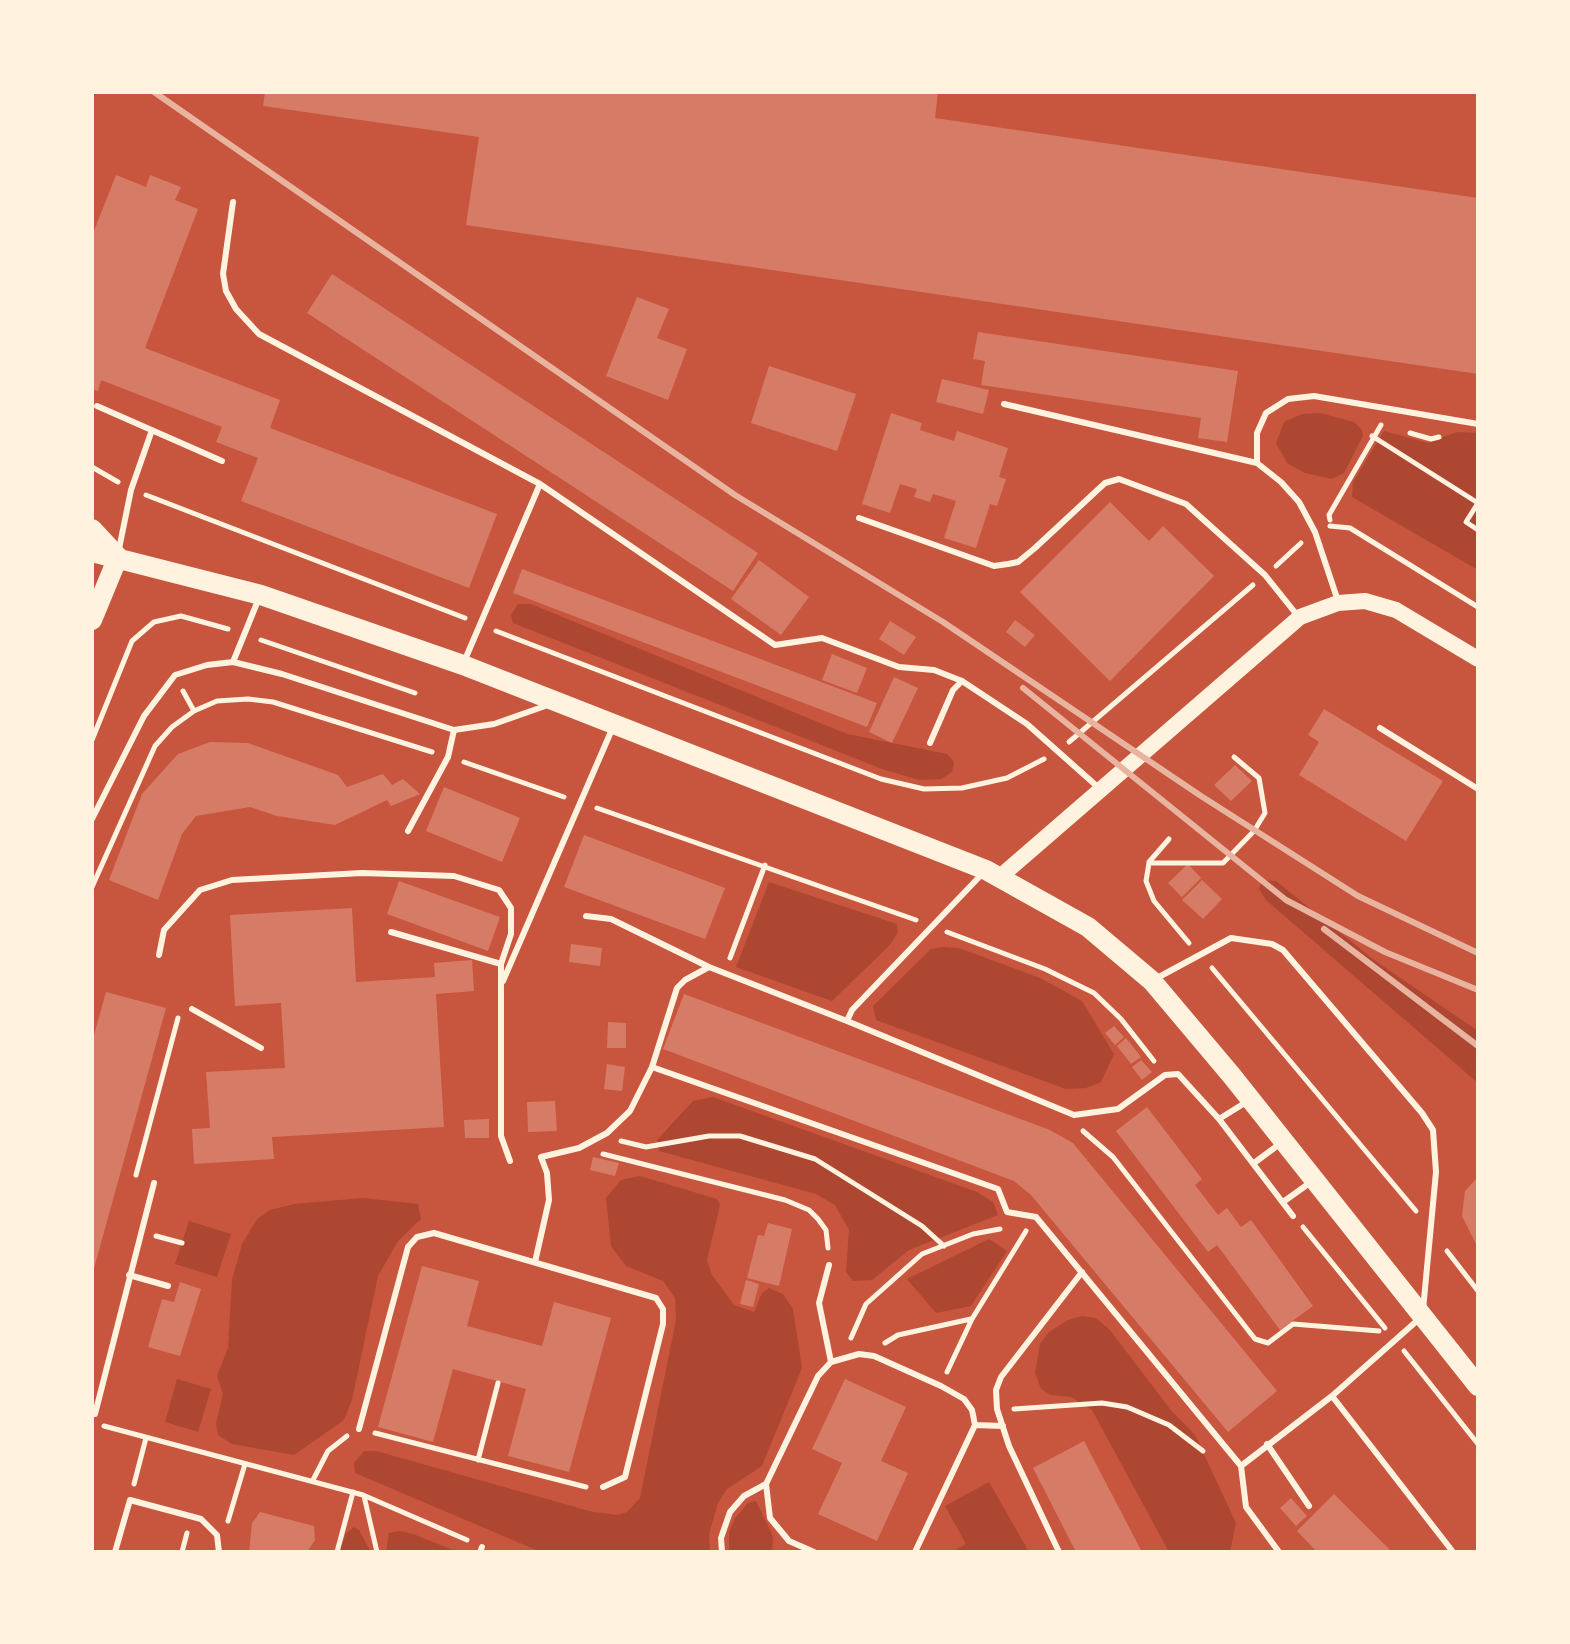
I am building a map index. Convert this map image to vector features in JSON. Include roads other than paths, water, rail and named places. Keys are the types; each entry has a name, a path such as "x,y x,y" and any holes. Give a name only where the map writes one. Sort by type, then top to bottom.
{"main road":[{"path":"92,529 118,557"},
{"path":"92,552 261,595 559,701 993,873 1088,927 1152,981 1251,1099 1478,1386"},
{"path":"92,620 118,557"},
{"path":"993,873 1101,790 1300,617 1338,603 1365,601 1396,610 1478,659"}],"lane":[{"path":"233,202 223,274 226,291 236,309 259,334 540,484 775,645 822,638 899,667 934,670 962,681 1027,724 1101,790"},
{"path":"1257,463 1257,433 1266,413 1288,399 1314,396 1478,424"},
{"path":"1004,404 1257,463 1281,482 1299,502 1315,532 1338,603"},
{"path":"97,406 222,461"},
{"path":"118,557 131,490 152,430"},
{"path":"859,518 994,566 1008,564 1018,562 1035,548 1105,483 1119,479 1186,504 1265,575 1300,617"},
{"path":"463,665 540,484"},
{"path":"233,662 261,595"},
{"path":"92,819 95,800 144,716 175,675 207,665 233,662 454,730 494,724 559,701"},
{"path":"930,743 953,690 962,681"},
{"path":"501,986 614,724"},
{"path":"1380,728 1478,789"},
{"path":"408,831 448,757 454,730"},
{"path":"159,955 164,930 200,890 232,880 362,873 454,876 499,890 511,908 511,934 501,964 501,1136 510,1161"},
{"path":"847,1021 852,1010 993,873"},
{"path":"586,916 611,919 709,967 1074,1115 1118,1109 1165,1075 1178,1074 1219,1119 1293,1216"},
{"path":"391,932 501,964"},
{"path":"1152,981 1231,938 1255,939 1283,950 1433,1130 1436,1172 1422,1316 1332,1396 1241,1466"},
{"path":"535,1262 549,1200 547,1173 541,1157 579,1148 607,1133 630,1111 652,1067 677,988 709,967"},
{"path":"192,1009 261,1048"},
{"path":"652,1067 998,1189 1007,1212 1036,1217 1241,1466 1246,1507 1279,1552"},
{"path":"1219,1119 1251,1099"},
{"path":"1254,1163 1284,1141"},
{"path":"1283,1202 1314,1180"},
{"path":"95,1414 154,1183"},
{"path":"359,1429 408,1247 417,1237 434,1233 656,1298 663,1309 663,1324 625,1477 603,1487"},
{"path":"829,1265 819,1303 831,1362"},
{"path":"1059,1552 1003,1426 997,1409 996,1390 1001,1377 1082,1272"},
{"path":"129,1275 168,1286"},
{"path":"814,1552 789,1541 770,1518 766,1484 818,1376 831,1362 843,1357 874,1356 941,1386 964,1399 972,1410 975,1425 915,1552"},
{"path":"1332,1396 1453,1552"},
{"path":"975,1425 1003,1426"},
{"path":"1267,1444 1309,1506"},
{"path":"722,1552 721,1538 730,1512 744,1496 766,1484"},
{"path":"115,1552 130,1500 201,1519 211,1527 220,1549"}],"railway":[{"path":"154,92 735,495 943,622 1201,796 1358,896 1478,953"},
{"path":"1023,688 1286,900 1385,952 1478,990"},
{"path":"1324,929 1478,1046"}]}
